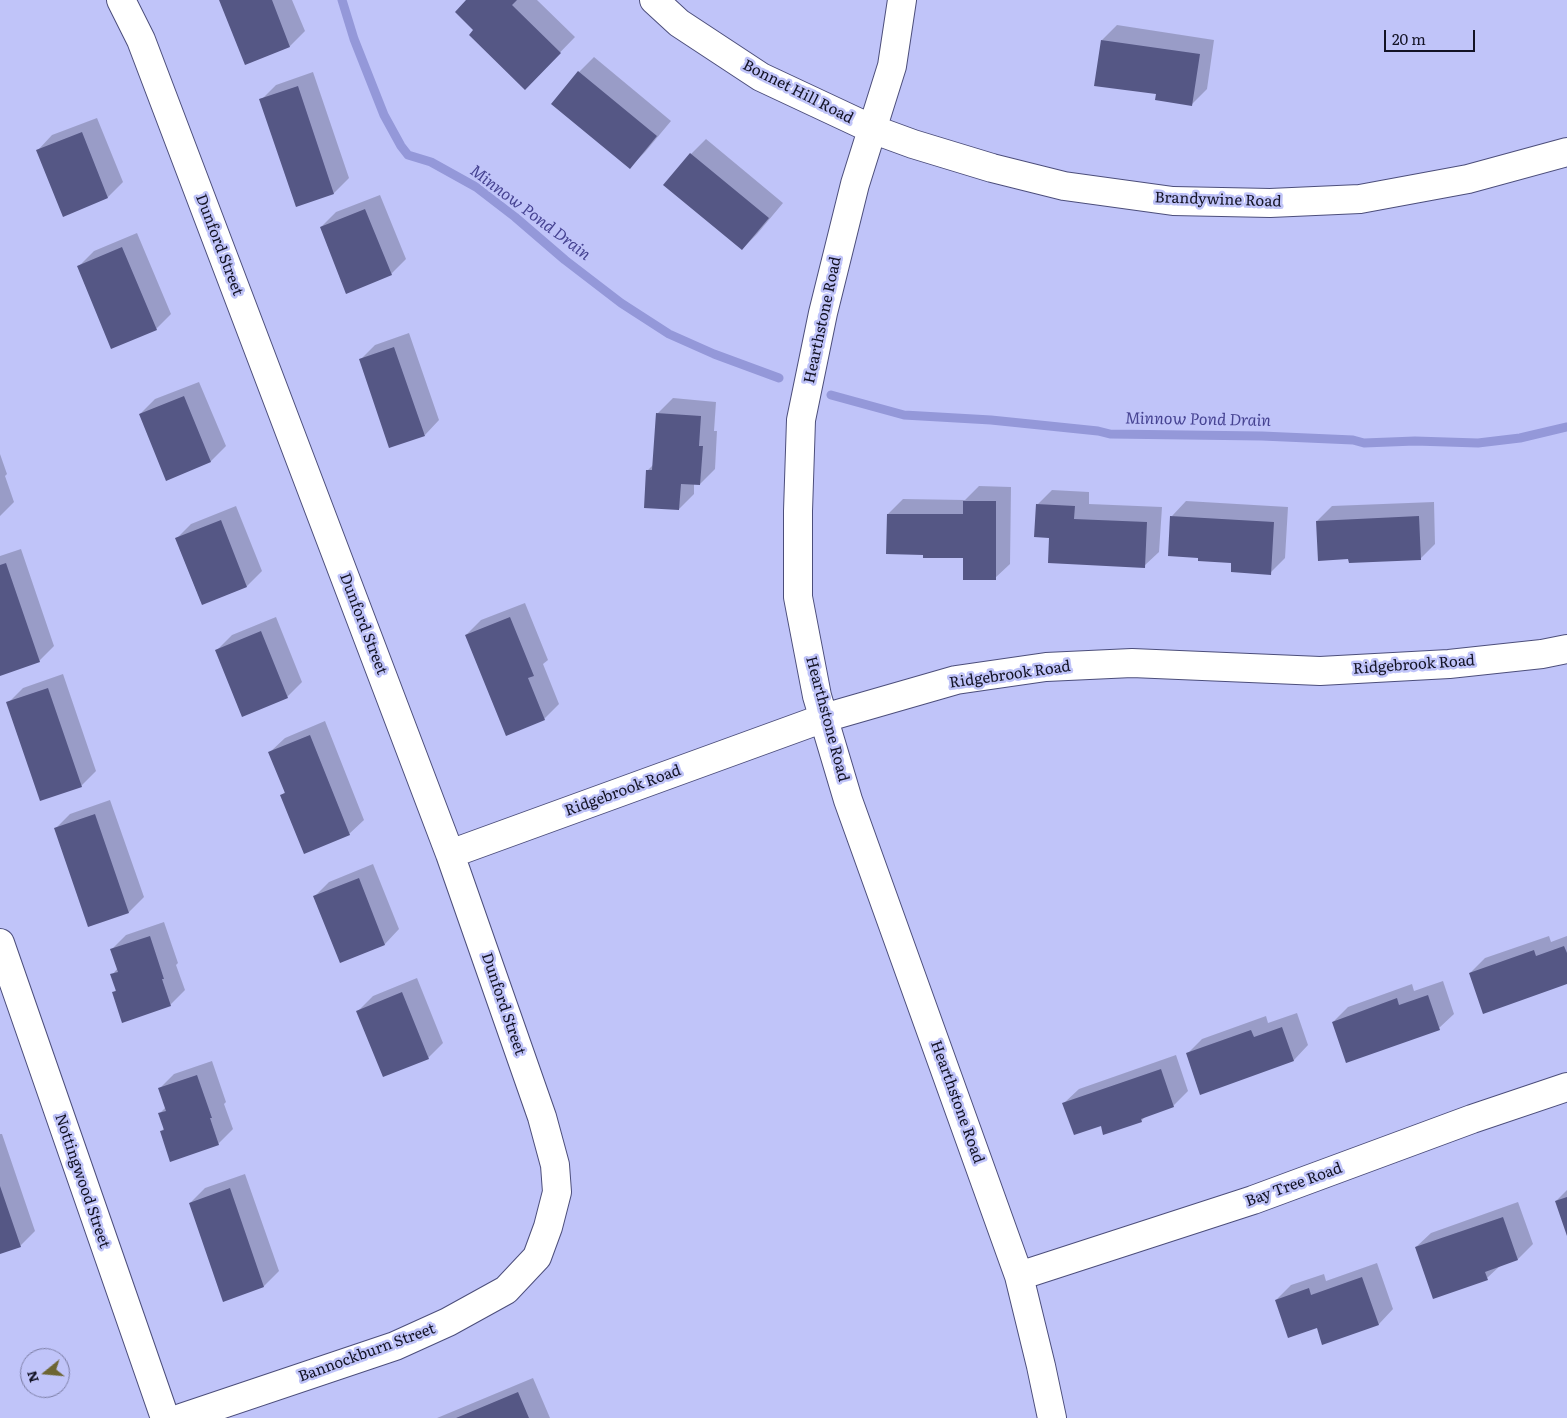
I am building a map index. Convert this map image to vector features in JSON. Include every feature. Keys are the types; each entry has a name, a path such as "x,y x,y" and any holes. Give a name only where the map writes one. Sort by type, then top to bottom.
{"street":[{"name":"Dunford Street","path":"122,0 141,40 450,854 542,1117 555,1165 557,1192 548,1227 537,1257"},
{"name":"Bonnet Hill Road","path":"654,0 679,23 761,77 872,129"},
{"name":"Hearthstone Road","path":"902,0 892,66 855,184 823,313 801,420 798,597 817,696 848,800 1018,1276 1052,1418"},
{"name":"Brandywine Road","path":"872,129 992,168 1064,186 1173,201 1270,203 1360,200 1468,179 1567,152"},
{"name":"Ridgebrook Road","path":"450,854 824,718 956,680 1046,666 1132,663 1320,671 1449,664 1567,650"},
{"name":"Nottingwood Street","path":"0,943 165,1418"},
{"name":"Bay Tree Road","path":"1018,1276 1253,1200 1472,1118 1567,1087"},
{"name":"Bannockburn Street","path":"181,1418 395,1346 448,1322 506,1290 537,1257"}],"building":[{"path":"219,0 272,0 290,47 245,65"},
{"path":"466,0 517,0 512,5 561,53 525,90 469,35 473,30 455,12"},
{"path":"1101,40 1200,54 1192,106 1155,100 1156,94 1094,86"},
{"path":"578,71 657,136 630,169 551,104"},
{"path":"298,86 334,194 296,207 259,99"},
{"path":"82,132 108,198 63,217 36,150"},
{"path":"690,153 769,218 742,250 663,185"},
{"path":"365,209 392,275 346,294 320,227"},
{"path":"122,247 157,330 111,349 77,266"},
{"path":"394,347 425,436 389,448 359,359"},
{"path":"184,396 211,462 166,481 139,414"},
{"path":"656,413 701,416 699,446 703,446 700,485 681,484 679,510 644,508 646,470 652,470"},
{"path":"963,501 996,501 996,580 963,580 963,558 923,558 923,555 886,554 887,514 963,514"},
{"path":"1036,504 1075,506 1074,519 1147,522 1145,568 1048,563 1049,538 1034,537"},
{"path":"1170,516 1274,522 1271,575 1231,572 1231,563 1198,561 1198,558 1168,556"},
{"path":"1419,516 1421,560 1349,563 1348,559 1318,561 1316,521"},
{"path":"221,520 247,587 202,605 175,538"},
{"path":"6,563 40,662 0,676 0,565"},
{"path":"510,617 534,676 528,678 545,720 506,736 465,635"},
{"path":"261,631 288,698 242,717 215,650"},
{"path":"48,688 82,787 40,801 6,702"},
{"path":"310,735 350,835 304,854 280,795 285,793 268,752"},
{"path":"95,814 129,913 88,927 54,828"},
{"path":"359,878 385,945 340,963 313,896"},
{"path":"150,936 171,1006 122,1023 112,992 116,991 110,974 118,972 110,949"},
{"path":"1564,946 1567,953 1567,984 1483,1014 1469,973 1534,950 1536,956"},
{"path":"402,992 429,1059 383,1077 356,1011"},
{"path":"1428,995 1440,1030 1346,1063 1332,1022 1397,998 1399,1005"},
{"path":"1282,1027 1294,1061 1200,1095 1186,1053 1251,1030 1254,1037"},
{"path":"1161,1069 1174,1107 1141,1119 1142,1122 1103,1135 1101,1126 1074,1135 1062,1103"},
{"path":"197,1075 219,1145 170,1162 160,1131 164,1130 158,1113 166,1111 158,1088"},
{"path":"0,1186 21,1247 0,1254"},
{"path":"230,1188 264,1287 223,1302 189,1203"},
{"path":"1567,1197 1567,1236 1555,1201"},
{"path":"1503,1217 1518,1260 1485,1272 1488,1280 1433,1299 1415,1247"},
{"path":"1362,1277 1379,1325 1322,1345 1317,1328 1288,1338 1275,1300 1309,1288 1311,1295"},
{"path":"518,1392 529,1418 456,1418"}],"waterway":[{"name":"Minnow Pond Drain","path":"342,0 354,39 384,115 408,155 431,162 476,187 621,303 669,334 714,354 779,378"},
{"name":"Minnow Pond Drain","path":"831,395 904,415 991,420 1098,431 1110,434 1262,436 1353,440 1364,443 1415,441 1478,443 1520,438 1567,427"}]}
